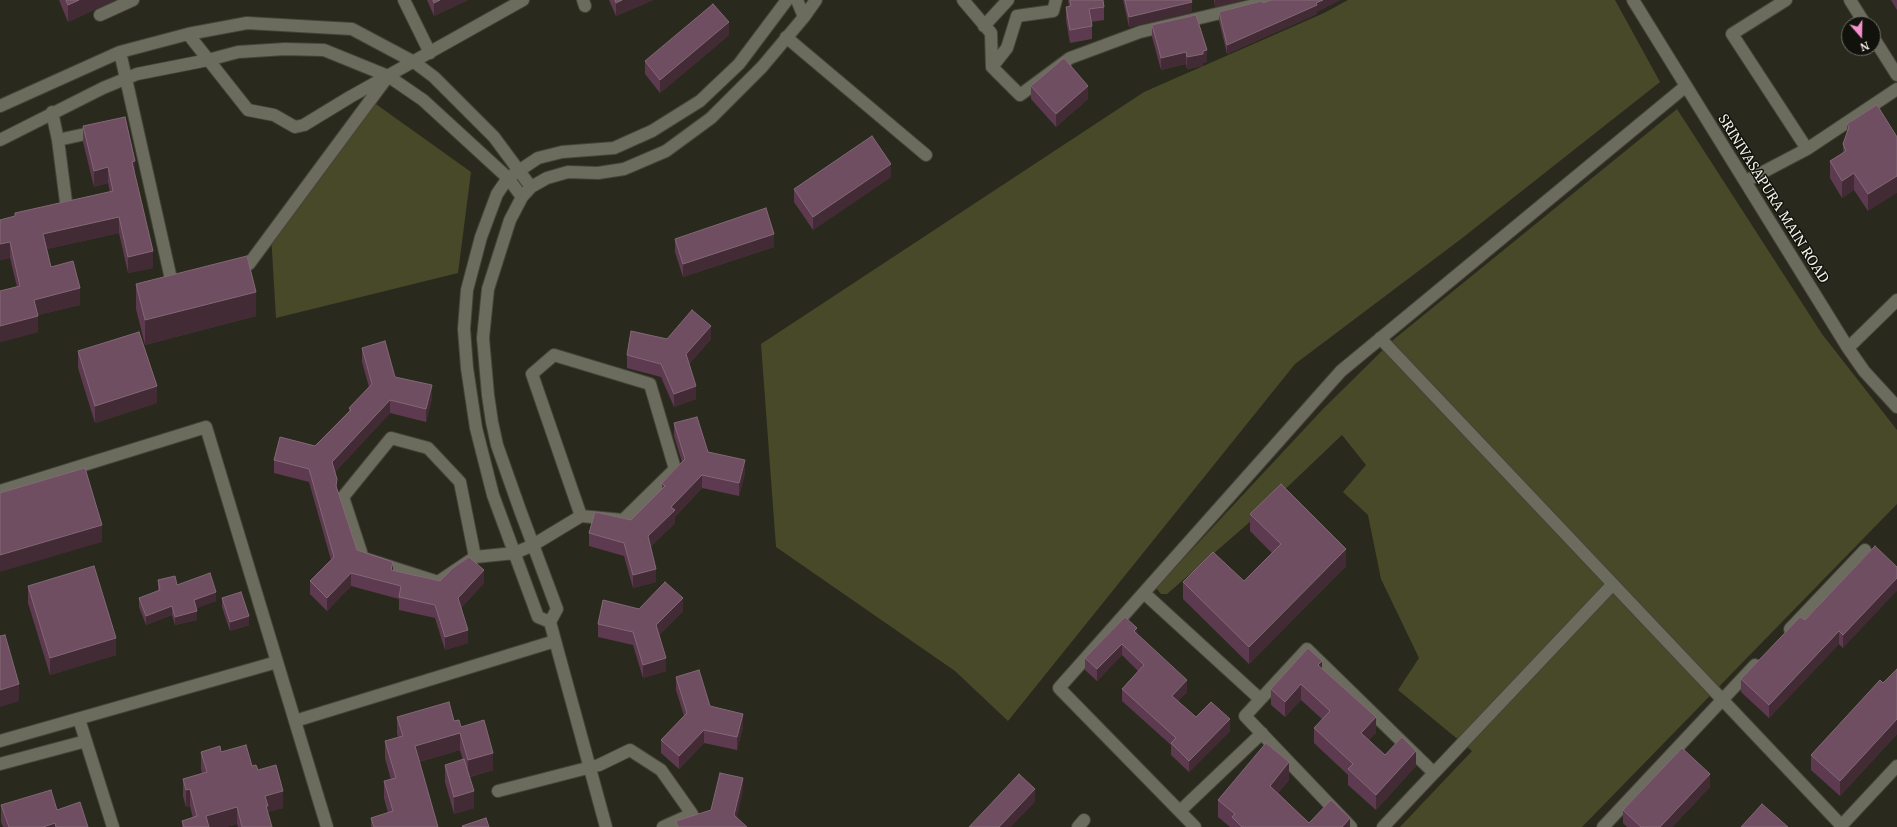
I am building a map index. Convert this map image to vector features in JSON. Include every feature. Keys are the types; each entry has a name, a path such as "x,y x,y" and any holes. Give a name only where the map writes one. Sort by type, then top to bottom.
{"street":[{"path":"100,15 133,0"},
{"path":"404,0 430,53"},
{"path":"188,34 248,110 274,116 295,127 304,125 523,0"},
{"path":"550,622 538,617 493,495 476,428 467,368 464,329 467,290 481,237 497,194 508,178 538,158 562,152 614,148 652,131 700,101 739,64 787,0"},
{"path":"797,0 804,17"},
{"path":"606,827 550,622 557,609 497,445 488,394 483,338 488,290 510,220 522,197 531,187 547,178 568,172 598,173 624,169 666,150 710,118 762,67 804,17 816,0"},
{"path":"963,0 991,33 992,67 1020,95 1070,58 1140,32 1273,0"},
{"path":"984,26 1008,0"},
{"name":"SRINIVASAPURA MAIN ROAD","path":"1632,0 1746,181 1848,348 1864,371 1897,407"},
{"path":"1786,0 1732,34 1807,149"},
{"path":"1850,0 1860,16"},
{"path":"992,67 1006,48 1017,16 1054,6"},
{"path":"0,106 120,52 188,34 247,23 352,29 414,62 434,77 484,127 531,187"},
{"path":"786,37 926,155"},
{"path":"0,140 52,112 137,74 208,60 238,52 285,49 324,50 388,76 423,100 508,178 522,197"},
{"path":"1881,50 1897,75"},
{"path":"120,52 132,124 171,279 177,287 189,288"},
{"path":"249,264 388,76"},
{"path":"1196,827 1059,688 1341,371 1686,86"},
{"path":"1746,181 1807,149 1897,89"},
{"path":"45,215 67,210 58,140 52,112"},
{"path":"58,140 112,128"},
{"path":"1848,348 1897,300"},
{"path":"1380,338 1722,699 1840,826 1897,766"},
{"path":"475,557 460,482 428,448 391,438 343,497 363,558 438,582 475,557 515,553 533,545 581,516 624,520 676,469 650,384 554,355 532,374 581,516"},
{"path":"0,491 206,426 328,827"},
{"path":"1782,636 1865,550"},
{"path":"1383,827 1613,584"},
{"path":"1144,593 1260,699"},
{"path":"295,721 555,641"},
{"path":"1351,827 1245,716 1307,649 1434,773"},
{"path":"1603,827 1766,653"},
{"path":"0,741 277,662"},
{"path":"79,719 113,827"},
{"path":"1180,811 1262,733"},
{"path":"0,764 86,740"},
{"path":"498,791 599,765 630,750 661,770 692,814 663,827"}],"green space":[{"path":"1348,0 1615,0 1660,82 1461,239 1295,364 1008,721 955,671 776,547 761,344 1144,92 1324,13"},
{"path":"373,102 471,172 458,273 276,318 271,234"},
{"path":"1677,109 1822,334 1897,430 1897,504 1582,827 1400,827 1472,751 1398,690 1419,658 1381,579 1368,515 1343,492 1366,465 1342,435 1259,514 1167,594 1161,594 1156,588 1323,409 1393,340"}],"building":[{"path":"66,0 79,0 68,5"},
{"path":"433,0 440,0 434,3"},
{"path":"615,0 622,0 616,3"},
{"path":"1070,0 1103,0 1104,7 1089,9 1092,26 1070,30 1066,7 1071,6"},
{"path":"1125,0 1191,0 1192,2 1129,17"},
{"path":"1271,0 1323,0 1316,3 1317,5 1227,45 1219,12"},
{"path":"713,4 729,22 660,80 645,61"},
{"path":"1196,15 1207,50 1203,51 1203,54 1187,57 1186,52 1161,58 1152,25"},
{"path":"1064,58 1088,86 1056,114 1031,86"},
{"path":"1877,105 1897,137 1897,176 1868,194 1854,173 1842,181 1830,161 1846,151 1843,144 1849,127 1847,124"},
{"path":"125,117 135,161 132,162 153,251 128,257 119,217 43,234 51,267 73,261 80,288 34,300 38,316 0,326 0,291 20,286 10,242 0,244 0,220 15,216 15,213 113,191 108,167 94,171 83,126"},
{"path":"872,136 891,164 813,217 794,189"},
{"path":"766,208 774,234 683,264 675,239"},
{"path":"247,256 256,292 145,320 136,284"},
{"path":"692,310 711,326 686,354 696,386 674,394 661,364 627,355 631,331 667,339"},
{"path":"139,332 157,386 95,406 78,351"},
{"path":"385,341 395,377 432,385 426,409 390,400 332,462 337,479 336,486 357,550 393,562 391,570 440,581 453,568 469,557 484,570 458,598 468,630 445,637 435,605 399,597 401,586 351,573 327,598 310,581 334,557 309,469 274,460 280,437 315,446 351,410 349,408 372,384 362,348"},
{"path":"697,417 708,452 745,460 739,483 702,475 671,507 675,510 648,536 656,569 633,575 624,543 589,533 595,512 631,520 665,486 662,483 685,459 674,423"},
{"path":"85,468 102,525 0,555 0,493"},
{"path":"1281,484 1346,549 1249,647 1183,582 1213,552 1244,581 1281,544 1250,514"},
{"path":"1875,546 1897,567 1897,578 1843,635 1839,631 1769,705 1741,679 1800,617 1805,620"},
{"path":"94,566 116,638 50,658 28,586"},
{"path":"210,573 216,592 194,600 197,611 175,617 172,606 146,616 139,598 160,590 158,580 175,576 177,585"},
{"path":"665,582 683,598 656,625 666,658 643,665 633,632 598,624 603,600 639,609"},
{"path":"241,592 249,616 230,622 222,598"},
{"path":"1125,617 1137,628 1134,631 1187,680 1172,696 1196,717 1211,702 1230,719 1189,761 1171,743 1176,738 1122,689 1144,665 1122,644 1097,669 1085,658"},
{"path":"5,635 19,684 0,690 0,636"},
{"path":"1308,648 1322,661 1318,665 1376,717 1361,733 1385,755 1402,737 1416,751 1376,795 1348,769 1353,764 1314,728 1330,711 1301,684 1285,702 1271,689"},
{"path":"1897,669 1897,719 1840,781 1811,755 1880,680 1883,683"},
{"path":"699,670 710,706 743,714 737,737 704,730 679,756 661,740 687,713 676,677"},
{"path":"449,702 454,721 459,720 461,727 484,720 493,753 468,760 460,733 415,746 438,827 374,827 371,818 393,811 384,781 396,778 385,741 403,736 397,717"},
{"path":"1266,743 1289,762 1270,786 1309,823 1331,800 1350,818 1342,827 1242,827 1232,817 1235,814 1218,800"},
{"path":"246,745 252,766 256,765 258,770 276,765 283,791 265,796 268,806 266,806 272,827 242,827 237,807 206,816 209,827 184,827 182,821 197,816 190,789 186,790 183,779 207,772 201,752 220,746 221,752"},
{"path":"1682,748 1710,774 1660,827 1641,827 1623,810"},
{"path":"464,759 474,791 454,797 445,765"},
{"path":"720,773 743,778 734,815 747,827 678,827 676,821 711,810"},
{"path":"1019,774 1035,789 999,827 969,827"},
{"path":"51,790 57,810 80,802 88,827 56,827 55,823 43,827 9,827 1,805"},
{"path":"1762,804 1788,827 1741,827"},
{"path":"486,818 489,827 462,826"}]}
